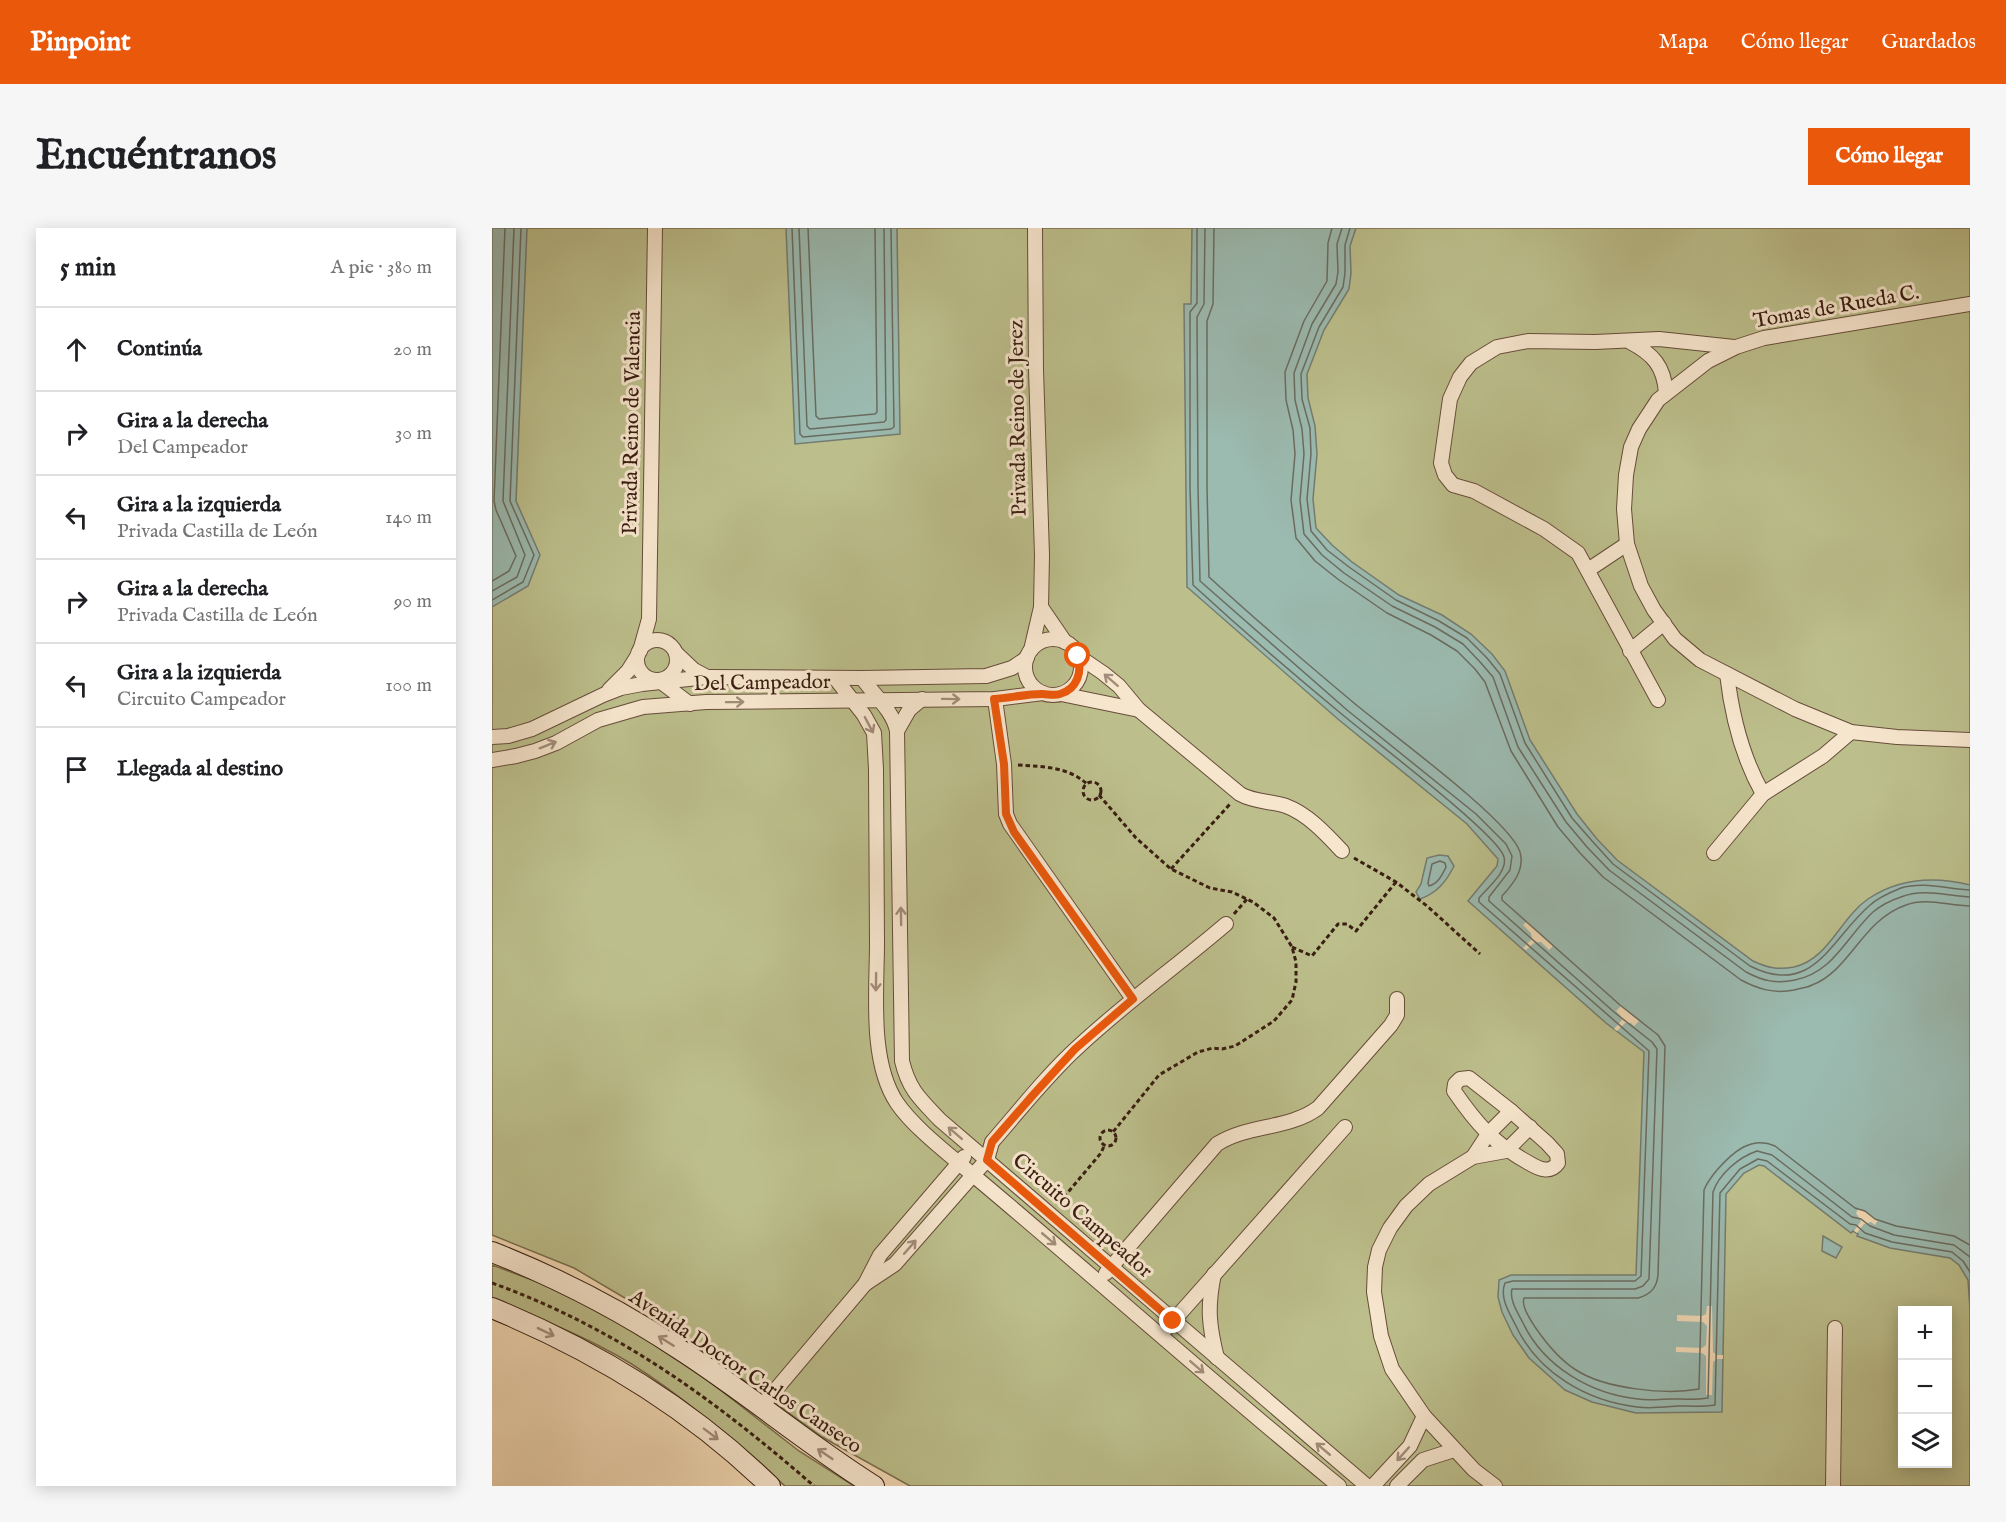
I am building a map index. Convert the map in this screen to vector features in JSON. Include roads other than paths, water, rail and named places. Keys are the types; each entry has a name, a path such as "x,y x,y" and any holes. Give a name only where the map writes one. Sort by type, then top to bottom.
{"main road":[{"name":"Avenida Doctor Carlos Canseco","path":"492,1252 543,1273 607,1305 680,1350 804,1440 874,1486"},
{"path":"492,1308 549,1333 607,1365 666,1402 714,1436 770,1486"}],"street":[{"name":"Privada Reino de Valencia","path":"639,653 649,619 655,228"},
{"name":"Privada Reino de Jerez","path":"1029,654 1041,607 1035,228"},
{"name":"Tomas de Rueda C.","path":"1970,304 1764,338 1736,347 1707,361 1658,400 1645,419 1631,447 1626,475 1624,509 1627,544 1641,586 1654,610 1676,639 1700,660 1795,709 1851,732 1897,737 1970,740"},
{"path":"1658,700 1578,553 1544,529 1474,491 1453,485 1445,475 1441,463 1450,399 1460,377 1471,363 1497,347 1528,341 1595,342 1659,339 1736,347"},
{"path":"1628,340 1649,352 1665,376 1666,393"},
{"path":"1588,570 1627,544"},
{"path":"1041,607 1065,642"},
{"path":"643,707 661,680 676,668 676,653 655,633 649,619"},
{"path":"1630,651 1664,623"},
{"path":"1061,694 1076,683 1081,665 1073,648 1065,642 1056,639 1046,640 1038,644 1029,654 1026,675 1035,689 1043,693 1061,694 1139,710"},
{"path":"666,642 651,641 639,653 638,665 642,674 661,680 690,704"},
{"name":"Del Campeador","path":"603,695 617,683 639,653"},
{"name":"Del Campeador","path":"676,653 694,670 707,677"},
{"name":"Del Campeador","path":"492,737 508,736 532,729 621,688 661,680 707,677 986,676 1012,668 1029,654"},
{"path":"1078,656 1119,687 1139,710 1240,794 1250,800 1287,806 1318,827 1342,851"},
{"path":"1727,674 1731,711 1751,773 1763,794"},
{"path":"835,678 864,715 874,733 876,999 881,1065 886,1083 897,1104 907,1116 959,1162"},
{"name":"Circuito Campeador","path":"862,678 895,722 897,731 902,1061 906,1079 914,1093 972,1148 1368,1486"},
{"name":"Del Campeador","path":"492,760 535,751 572,735 598,720 643,707 690,704 994,699 1043,693"},
{"path":"897,731 909,710 922,699"},
{"path":"994,699 1004,764 1006,814 1010,824 1133,999"},
{"path":"1714,854 1763,794 1823,756 1851,732"},
{"path":"865,1284 895,1264 987,1160 992,1142 1075,1049 1226,924"},
{"path":"877,940 901,941"},
{"path":"1099,1281 1217,1144 1231,1136 1291,1123 1305,1118 1318,1108 1391,1025 1397,1015 1397,999"},
{"path":"1469,1078 1530,1127 1557,1154 1558,1163 1555,1167 1547,1170 1535,1167 1506,1151 1470,1115 1454,1091 1455,1084 1460,1079 1469,1078"},
{"path":"897,1104 914,1093"},
{"path":"1473,1157 1488,1134 1511,1111"},
{"path":"1160,1336 1345,1127"},
{"path":"1495,1486 1454,1450 1424,1416 1392,1369 1381,1336 1374,1292 1375,1267 1379,1250 1389,1228 1406,1206 1429,1184 1473,1157 1506,1151 1530,1127"},
{"path":"761,1407 865,1284 880,1255 959,1162 972,1148 992,1142"},
{"name":"Circuito Campeador","path":"959,1162 1258,1420 1339,1486"},
{"path":"1214,1273 1208,1317 1217,1358"},
{"path":"1833,1486 1835,1328"},
{"path":"1372,1486 1410,1446 1424,1416"},
{"path":"1397,1486 1423,1460 1454,1450"}],"water":[{"path":"492,228 527,228 516,501 540,555 528,586 492,607"},
{"path":"786,228 897,228 900,434 795,444"},
{"path":"1192,228 1356,228 1350,246 1349,289 1324,330 1307,374 1308,398 1315,426 1317,454 1313,499 1316,528 1352,562 1399,595 1442,615 1471,634 1492,654 1505,671 1530,740 1577,814 1617,860 1753,961 1778,968 1794,967 1816,956 1858,907 1880,892 1917,881 1943,880 1970,885 1970,1309 1968,1280 1959,1265 1950,1258 1890,1248 1857,1236 1858,1234 1853,1231 1851,1233 1764,1166 1759,1165 1744,1173 1726,1194 1722,1412 1636,1413 1592,1402 1565,1390 1529,1358 1513,1335 1502,1312 1498,1297 1499,1280 1511,1275 1636,1275 1644,1052 1606,1023 1468,901 1497,866 1498,859 1467,824 1339,720 1187,587 1184,304 1191,304"},
{"path":"1439,855 1448,856 1454,866 1440,886 1431,894 1420,899 1416,892 1421,884 1427,858"},
{"path":"1823,1236 1842,1247 1836,1258 1822,1251"}]}
